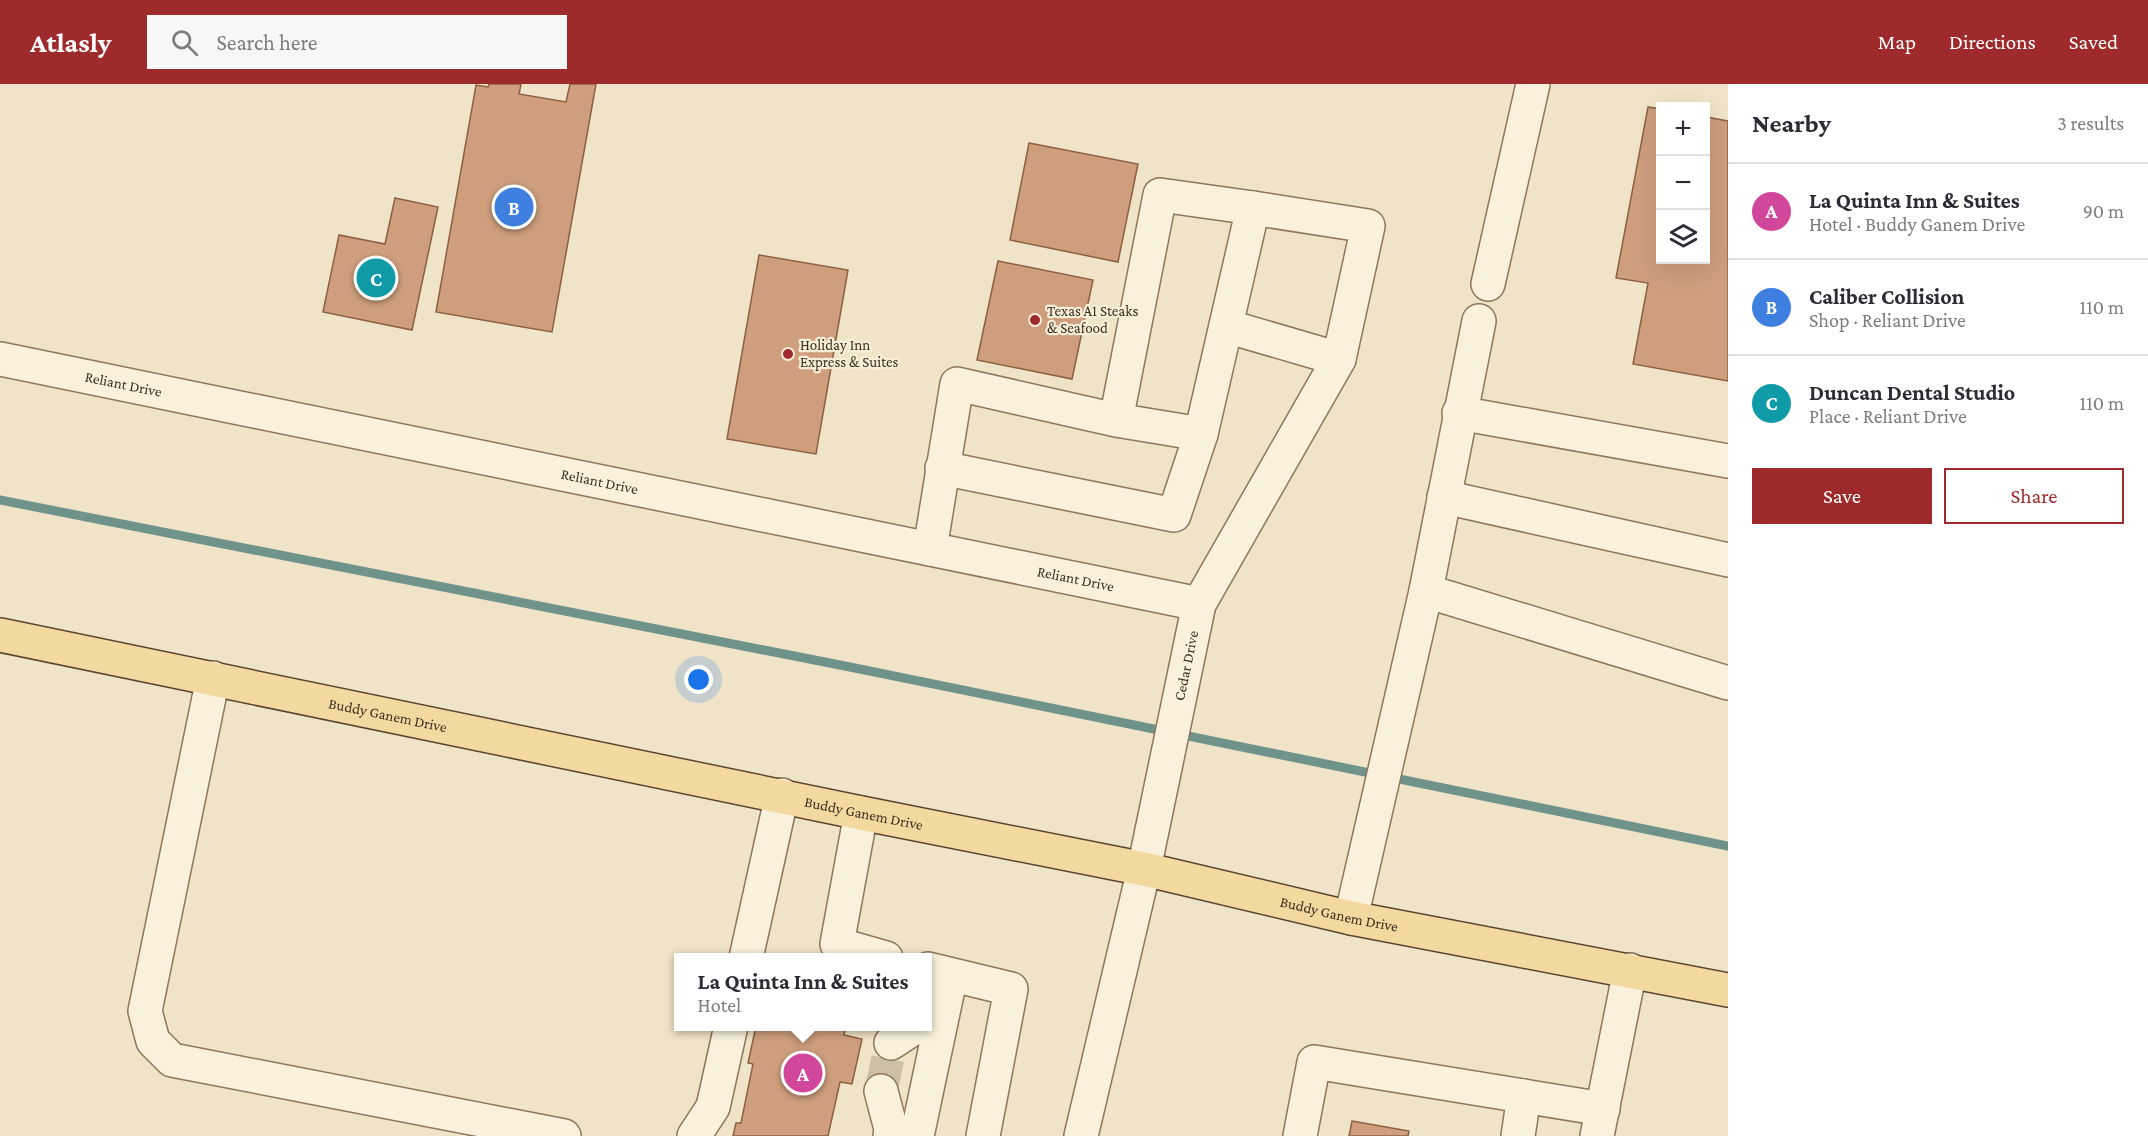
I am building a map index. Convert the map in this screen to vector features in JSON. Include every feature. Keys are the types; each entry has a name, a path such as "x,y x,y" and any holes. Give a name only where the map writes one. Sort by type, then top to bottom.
{"main road":[{"name":"Buddy Ganem Drive","path":"0,635 861,813 1144,869 1351,918 1728,990"}],"street":[{"path":"1488,284 1533,84"},
{"path":"942,468 1174,515 1201,434 1253,208 1160,195 1116,420"},
{"name":"Cedar Drive","path":"1081,1136 1144,869 1199,604 1339,359 1368,226 1253,208"},
{"path":"1351,918 1426,591 1479,321"},
{"path":"1226,326 1339,359"},
{"name":"Reliant Drive","path":"0,359 1199,604"},
{"path":"930,549 957,384 1116,420 1201,434"},
{"path":"1460,413 1728,461"},
{"path":"1444,497 1728,560"},
{"path":"1426,591 1728,683"},
{"path":"213,678 145,1011 153,1041 172,1060 564,1136"},
{"path":"747,953 782,795"},
{"path":"861,813 837,944 871,953"},
{"path":"1300,1136 1314,1062 1524,1096 1600,1123 1630,970"},
{"path":"936,1015 939,972 1011,989 982,1136"},
{"path":"694,1136 713,1107 729,1031"},
{"path":"902,1135 931,1031"},
{"path":"881,1090 902,1135"},
{"path":"1518,1136 1524,1096"}],"building":[{"path":"489,84 521,84 519,94 566,102 570,84 596,84 552,332 436,312 476,85 488,87"},
{"path":"1648,107 1656,108 1656,264 1710,264 1710,118 1728,121 1728,381 1633,364 1648,283 1616,278"},
{"path":"1029,143 1138,164 1118,262 1010,240"},
{"path":"395,198 438,207 412,330 323,312 339,235 385,244"},
{"name":"Holiday Inn Express & Suites","path":"759,255 848,270 816,454 727,439"},
{"name":"Texas A1 Steaks & Seafood","path":"998,261 1093,280 1072,379 977,360"},
{"path":"755,1031 845,1031 844,1035 862,1039 852,1084 840,1082 828,1136 733,1136 736,1123 741,1123 753,1064 748,1063"},
{"path":"1352,1121 1409,1131 1408,1136 1349,1136"}],"waterway":[{"path":"0,500 850,667 1728,846"}],"tunnel":[{"path":"881,1091 891,1043"}],"place":[{"name":"Caliber Collision","path":"514,207"},
{"name":"Duncan Dental Studio","path":"376,278"},
{"name":"Texas A1 Steaks & Seafood","path":"1035,320"},
{"name":"Holiday Inn Express & Suites","path":"788,354"},
{"name":"La Quinta Inn & Suites","path":"803,1073"}]}
